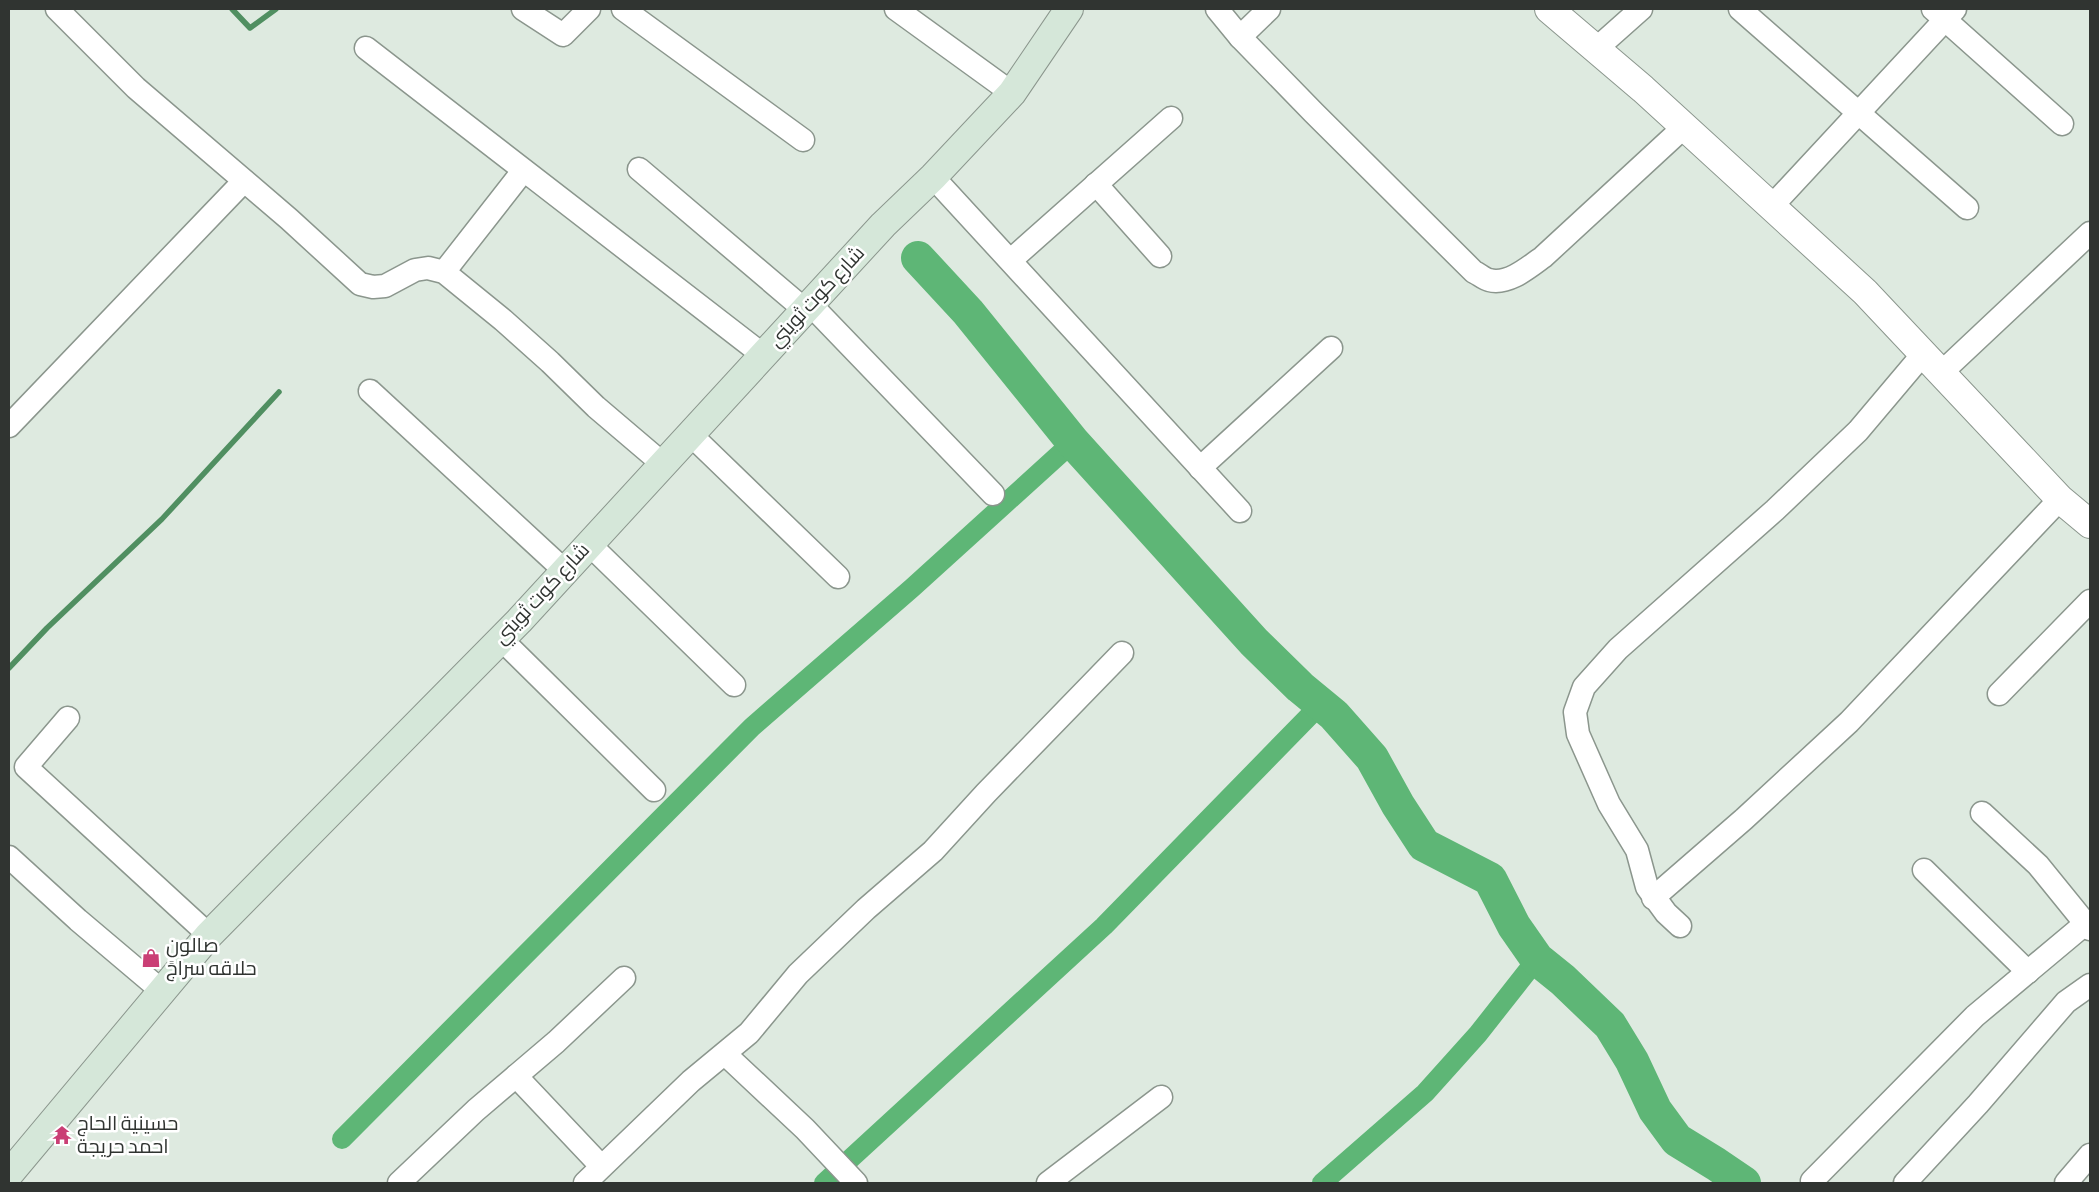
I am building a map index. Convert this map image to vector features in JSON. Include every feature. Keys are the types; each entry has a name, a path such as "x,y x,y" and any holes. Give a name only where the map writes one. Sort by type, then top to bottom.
{"main road":[{"name":"شارع كوت ثويني","path":"9,1174 209,935 501,639 883,225 934,177 1012,93 1069,9"}],"street":[{"path":"57,9 136,88 360,284 372,287 385,286 415,270 428,268 444,272 504,320 596,407 663,464"},
{"path":"523,9 563,35 589,9"},
{"path":"623,9 803,140"},
{"path":"896,9 1012,93"},
{"path":"1217,9 1240,37 1314,113 1474,272 1489,280 1505,280 1522,272 1542,257 1684,127"},
{"path":"1240,37 1268,9"},
{"path":"1548,9 1684,127 1865,292 2060,499 2090,524"},
{"path":"1596,49 1641,9"},
{"path":"1740,9 1967,208"},
{"path":"1772,206 1859,113 1944,12 2062,124"},
{"path":"366,48 763,355"},
{"path":"1011,260 1171,118"},
{"path":"639,169 808,307 993,494"},
{"path":"444,272 523,171"},
{"path":"934,177 1240,511"},
{"path":"9,426 244,181"},
{"path":"1096,184 1160,256"},
{"path":"1680,926 1653,898 1647,887 1637,850 1609,804 1578,734 1575,712 1584,687 1618,649 1775,510 1932,364 2090,233"},
{"path":"1200,468 1331,348"},
{"path":"370,391 565,571"},
{"path":"690,434 838,577"},
{"path":"1653,898 1744,819 1849,722 2060,499"},
{"path":"589,544 734,685"},
{"path":"1999,694 2090,601"},
{"path":"501,639 654,790"},
{"path":"585,1183 692,1081 748,1033 798,974 866,909 933,851 986,793 1122,653"},
{"path":"68,718 26,767 209,935"},
{"path":"1812,1181 1975,1016 2028,972 2088,927 2038,865 1982,813"},
{"path":"9,857 78,920 162,991"},
{"path":"1924,870 2028,972"},
{"path":"399,1183 476,1110 556,1042 624,978"},
{"path":"1905,1183 1978,1104 2066,1002 2090,985"},
{"path":"724,1054 806,1129 856,1183"},
{"path":"516,1076 601,1166"},
{"path":"1048,1183 1162,1097"},
{"path":"2066,1183 2090,1155"}],"waterway":[{"path":"232,9 250,28 276,9"},
{"path":"918,258 968,312 1073,442 1254,642 1300,687 1334,715 1372,758 1398,805 1424,845 1490,879 1514,926 1537,959 1563,980 1610,1025 1632,1061 1655,1110 1677,1140 1744,1183"},
{"path":"9,668 47,628 162,519 279,392"},
{"path":"342,1139 752,727 912,588 1073,442"},
{"path":"824,1183 1104,926 1321,704"},
{"path":"1322,1183 1425,1093 1478,1034 1537,959"}],"place":[{"name":"صالون حلاقه سراجً","path":"151,958"},
{"name":"حسينية الحاج احمد حريجة","path":"62,1135"}]}
